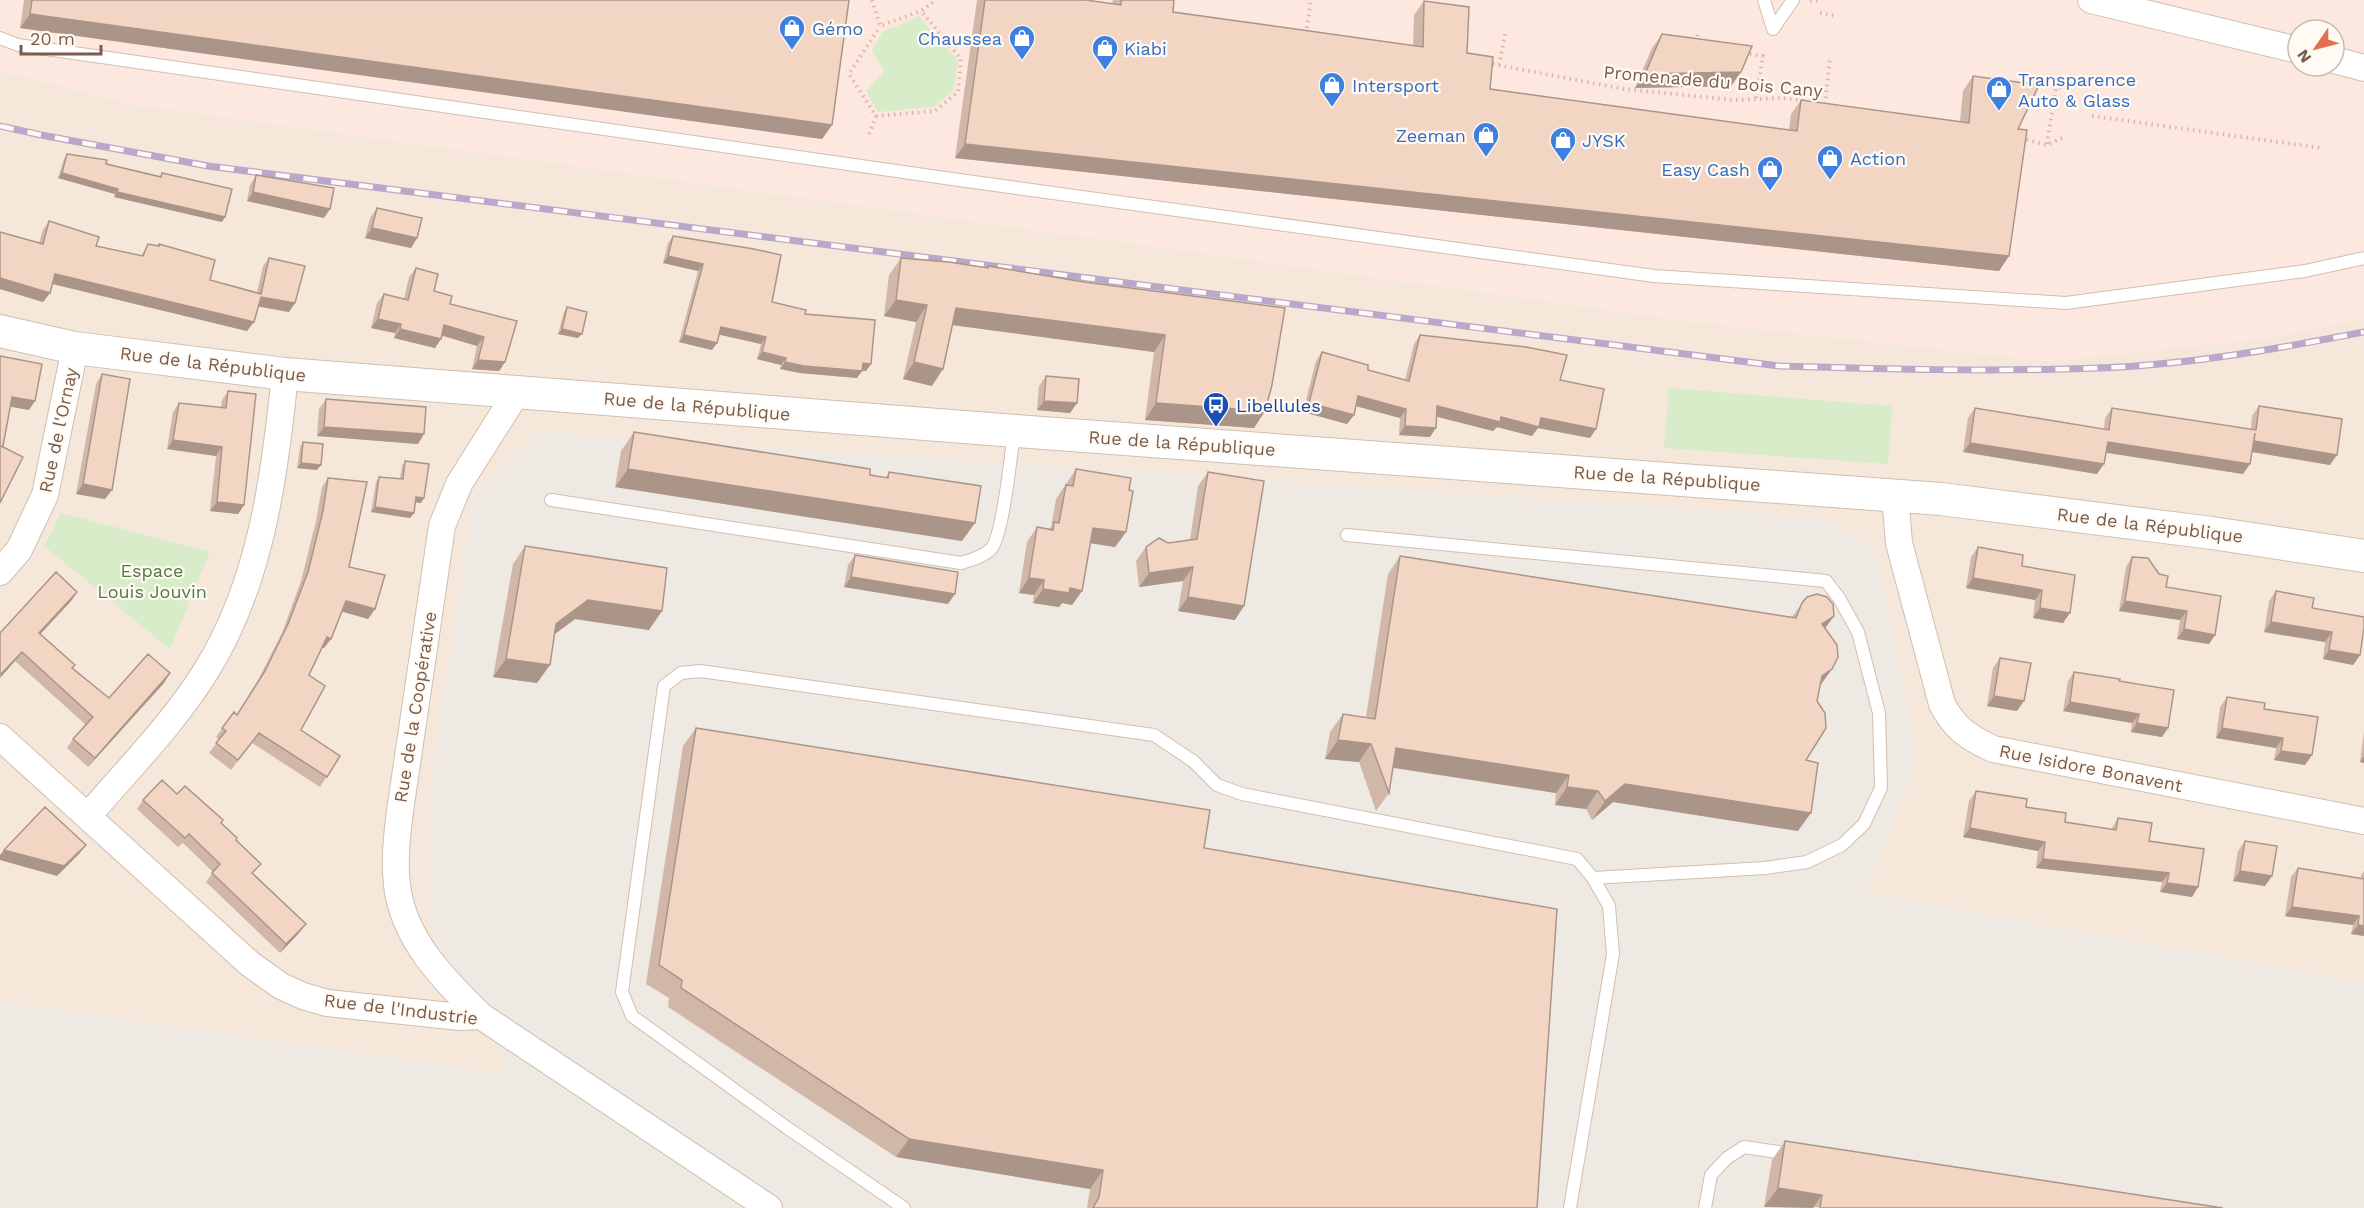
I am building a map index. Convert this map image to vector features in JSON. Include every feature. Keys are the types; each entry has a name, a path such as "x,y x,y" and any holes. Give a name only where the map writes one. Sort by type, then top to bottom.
{"street":[{"path":"2091,0 2286,47"},
{"path":"2346,63 2364,68"},
{"name":"Rue de la République","path":"0,332 75,348 285,374 1015,431 1895,495 2212,532 2364,556"},
{"name":"Rue de l'Ornay","path":"0,572 19,550 45,495 75,348"},
{"path":"88,816 174,717 207,670 233,618 256,557 275,461 285,374"},
{"name":"Rue de la Coopérative","path":"481,1016 442,977 416,938 404,912 397,886 396,855 400,811 442,526 459,484 517,392"},
{"name":"Rue Isidore Bonavent","path":"1895,495 1899,543 1942,704 1950,719 1968,737 1993,749 2364,821"},
{"name":"Rue de l'Industrie","path":"0,738 250,964 282,986 303,996 327,1003 460,1017 481,1016 769,1208"}],"lane":[{"path":"1764,0 1773,29 1793,0"},
{"path":"0,38 18,45 952,179 1654,276 2066,303 2305,271 2364,258"},
{"path":"552,500 961,563 978,558 992,548 1002,518 1015,431"},
{"path":"1347,535 1826,581 1839,598 1858,632 1879,713 1881,788 1864,824 1842,845 1807,862 1765,868 1593,878"},
{"path":"904,1208 786,1127 632,1016 622,992 664,686 681,673 700,671 1154,735 1193,761 1217,785 1242,794 1577,859 1593,878 1609,906 1613,954 1570,1208"},
{"path":"1705,1208 1711,1175 1727,1158 1744,1147 1803,1156"}],"path":[{"path":"872,0 880,26"},
{"path":"876,116 849,74 880,26 921,11 936,0"},
{"path":"1311,0 1305,38 1314,39"},
{"path":"876,116 935,111 958,92 961,59 921,11"},
{"path":"1820,13 1836,16"},
{"path":"1499,65 1506,30"},
{"path":"1696,46 1698,34"},
{"path":"1741,53 1763,56 1756,99"},
{"path":"1825,104 1830,58"},
{"name":"Promenade du Bois Cany","path":"1477,61 1624,89 1734,100 1782,98 1836,106"},
{"path":"2046,145 2056,88 2062,87"},
{"path":"869,134 876,116"},
{"path":"2092,116 2321,148"},
{"path":"2012,136 2046,145 2065,136"}],"shaded area":[{"path":"0,0 2364,0 2364,318 2266,338 2048,361 1692,321 132,104 0,70"},
{"path":"0,70 132,104 1692,321 2048,361 2266,338 2364,318 2364,983 1865,893 1917,756 474,495 430,791 429,924 512,1075 0,1002"},
{"path":"538,432 1825,518 1877,551 1917,756 1866,893 2364,983 2364,1208 0,1208 0,1002 511,1075 429,924 430,791 474,495"}],"green space":[{"path":"919,16 958,61 954,90 934,107 878,112 866,91 884,71 872,51 882,32"},
{"path":"1669,388 1892,406 1888,464 1664,448"},
{"name":"Espace Louis Jouvin","path":"61,513 210,552 170,649 44,546"}],"building":[{"path":"32,0 849,0 832,125 30,14"},
{"path":"985,0 1086,0 1121,5 1121,0 1174,0 1173,12 1423,47 1424,1 1469,7 1467,53 1493,57 1490,89 1797,131 1801,100 1969,123 1973,76 2039,85 2018,129 2027,130 2009,256 965,144"},
{"path":"1662,34 1752,46 1741,72 1645,74"},
{"path":"67,154 107,160 106,164 161,177 162,173 232,189 225,217 117,192 118,189 62,173"},
{"path":"256,175 334,188 330,209 253,192"},
{"path":"377,208 422,218 417,238 372,228"},
{"path":"49,221 99,237 96,246 143,256 148,244 159,246 159,244 215,260 210,280 261,294 269,258 305,266 295,303 261,297 254,322 55,274 50,293 0,278 0,232 43,244"},
{"path":"673,236 781,255 772,302 806,310 805,314 875,320 871,364 863,363 862,371 785,362 786,358 762,352 766,337 721,327 717,343 684,335 703,264 668,256"},
{"path":"901,258 988,268 988,266 1084,282 1285,308 1272,385 1265,411 1156,403 1165,335 956,308 943,369 914,362 927,305 896,300"},
{"path":"416,268 438,274 434,291 452,296 450,304 517,321 505,362 478,360 484,337 444,325 441,339 400,329 401,324 378,319 384,294 408,300"},
{"path":"567,307 587,312 582,334 562,329"},
{"path":"1420,335 1526,347 1567,355 1560,380 1604,389 1596,429 1541,418 1539,427 1501,417 1500,422 1437,406 1436,428 1405,426 1406,409 1358,396 1354,415 1309,403 1322,352 1368,365 1368,370 1409,381"},
{"path":"0,356 42,364 35,401 12,397 3,446 1,446 23,457 0,503"},
{"path":"102,374 130,379 112,490 83,484"},
{"path":"1046,376 1079,379 1077,403 1044,401"},
{"path":"228,391 256,394 244,505 217,502 222,447 173,440 179,403 226,408"},
{"path":"326,399 426,407 424,434 324,427"},
{"path":"2259,406 2342,419 2337,455 2254,441 2255,433 2250,464 2108,442 2104,464 1970,443 1975,408 2109,430 2112,408 2256,430"},
{"path":"634,432 870,469 870,475 888,478 889,472 981,486 975,523 628,469"},
{"path":"303,442 323,444 321,465 301,463"},
{"path":"405,461 429,464 424,498 416,497 414,513 375,507 379,477 403,479"},
{"path":"1076,469 1131,478 1129,490 1133,491 1126,532 1093,528 1082,591 1070,588 1069,593 1043,589 1044,580 1029,578 1037,527 1053,530 1054,522 1059,523 1066,485 1073,486"},
{"path":"1208,472 1264,481 1244,606 1188,597 1193,567 1149,573 1146,547 1159,538 1168,543 1197,539"},
{"path":"328,478 367,482 349,567 385,575 375,609 346,601 331,639 327,637 309,675 325,686 301,730 340,756 327,777 259,733 238,760 216,743 226,731 222,728 234,712 237,715 265,671 288,624 308,572 323,511"},
{"path":"525,546 667,568 662,611 588,600 556,624 550,665 506,659"},
{"path":"1978,547 2023,555 2022,566 2075,575 2070,613 2040,608 2042,590 1973,578"},
{"path":"855,555 958,572 955,594 851,577"},
{"path":"1400,556 1796,618 1807,597 1817,594 1827,597 1833,604 1834,616 1822,624 1837,645 1838,657 1832,669 1822,676 1817,701 1825,713 1826,728 1806,760 1818,763 1811,813 1625,784 1605,801 1598,791 1567,787 1569,775 1396,748 1389,793 1371,744 1338,740 1343,714 1375,719"},
{"path":"2132,557 2148,558 2159,574 2168,576 2166,587 2221,596 2215,635 2184,629 2187,611 2125,601"},
{"path":"56,572 77,592 39,633 75,665 72,668 109,698 148,654 170,673 95,758 73,739 93,717 22,652 0,673 0,633"},
{"path":"2276,591 2314,598 2312,608 2364,617 2360,655 2329,650 2332,632 2271,622"},
{"path":"2000,658 2031,663 2024,701 1994,696"},
{"path":"2074,672 2174,690 2168,728 2137,723 2139,714 2070,702"},
{"path":"2227,697 2265,703 2264,709 2318,717 2312,755 2281,751 2283,738 2222,728"},
{"path":"696,728 1210,810 1204,848 1557,909 1537,1208 1093,1208 1099,1197 1103,1170 909,1139 681,988 682,980 659,965"},
{"path":"162,780 177,794 185,786 223,820 221,823 261,864 252,873 306,924 286,944 212,873 220,864 189,834 185,838 143,800"},
{"path":"1976,791 2027,799 2026,807 2066,813 2065,822 2116,830 2118,818 2152,823 2149,841 2204,849 2198,887 2167,883 2169,873 2043,859 2045,842 1970,828"},
{"path":"45,807 86,845 64,866 4,850"},
{"path":"2245,841 2277,846 2272,876 2240,871"},
{"path":"2298,868 2364,879 2364,926 2358,925 2359,916 2292,907"},
{"path":"1785,1141 2223,1208 1820,1208 1822,1195 1778,1188"}],"railway":[{"path":"0,126 208,166 1779,366 1978,370 2132,366 2232,355 2364,332"}],"place":[{"name":"Gémo","path":"792,51"},
{"name":"Chaussea","path":"1022,61"},
{"name":"Kiabi","path":"1105,71"},
{"name":"Intersport","path":"1332,108"},
{"name":"Transparence Auto & Glass","path":"1999,112"},
{"name":"Zeeman","path":"1486,158"},
{"name":"JYSK","path":"1563,163"},
{"name":"Action","path":"1830,181"},
{"name":"Easy Cash","path":"1770,192"},
{"name":"Libellules","path":"1216,428"}]}
